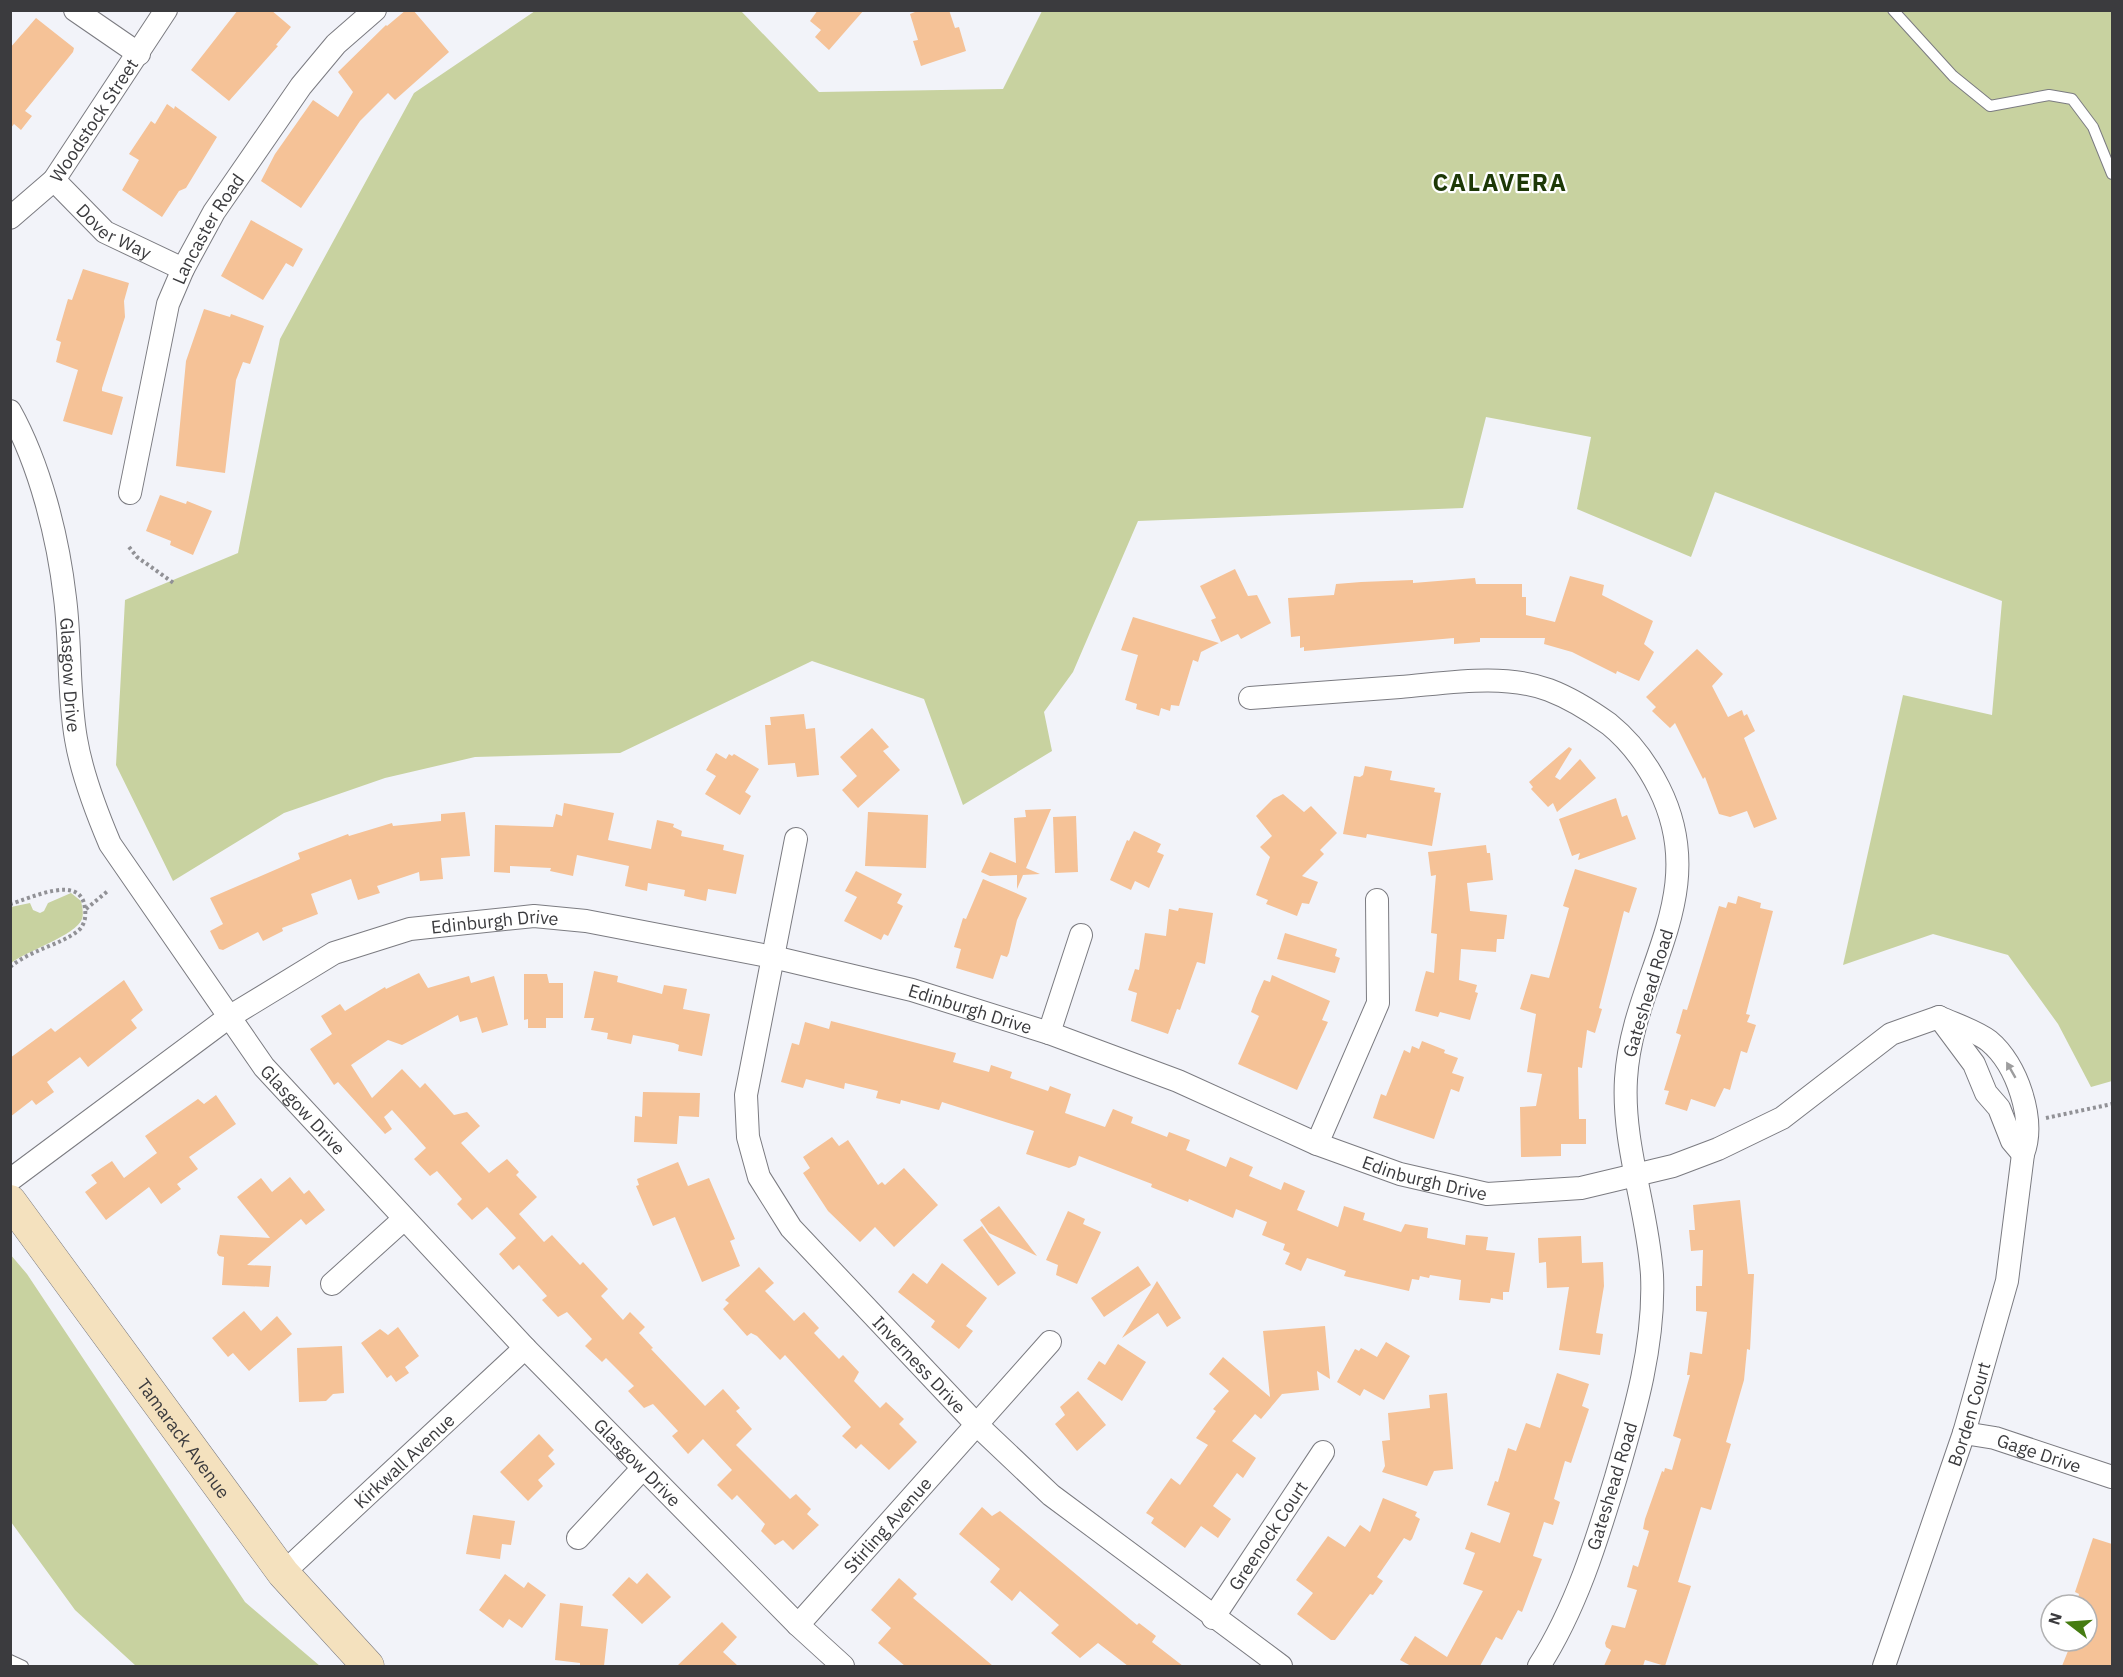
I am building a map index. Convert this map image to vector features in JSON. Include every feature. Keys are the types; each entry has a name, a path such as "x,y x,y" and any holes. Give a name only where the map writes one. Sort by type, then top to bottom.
{"main road":[{"name":"Tamarack Avenue","path":"10,1201 283,1573 368,1666"}],"street":[{"path":"75,10 139,54"},
{"name":"Woodstock Street","path":"10,218 54,180 166,10"},
{"name":"Lancaster Road","path":"130,493 168,303 183,269 214,212 301,86 336,44 375,10"},
{"name":"Dover Way","path":"54,180 105,232 183,269"},
{"name":"Glasgow Drive","path":"10,411 22,432 44,494 65,597 76,740 96,812 110,844 264,1067 525,1348 798,1625 843,1666"},
{"name":"Gateshead Road","path":"1250,698 1482,680 1547,689 1582,706 1609,725 1632,746 1654,778 1667,804 1675,834 1679,868 1671,918 1627,1062 1625,1088 1630,1145 1638,1176 1652,1276 1648,1337 1637,1404 1587,1569 1558,1636 1539,1666"},
{"name":"Inverness Drive","path":"796,839 746,1095 748,1137 759,1177 791,1228 976,1424 1051,1495 1213,1618 1281,1666"},
{"path":"1317,1144 1378,1003 1377,900"},
{"name":"Edinburgh Drive","path":"10,1180 229,1017 334,953 410,928 534,916 586,921 774,957 912,990 1049,1033 1178,1081 1317,1144 1400,1174 1487,1194 1581,1188 1638,1176 1718,1149 1782,1118 1891,1034 1939,1017"},
{"path":"1049,1033 1081,935"},
{"path":"1939,1017 1974,1064 1986,1093 1999,1108 2012,1141 2023,1154"},
{"name":"Borden Court","path":"1884,1666 1964,1433 2007,1281 2023,1154 2028,1140 2018,1081 2008,1064 1988,1041 1939,1017"},
{"path":"1999,1108 2020,1095"},
{"path":"332,1284 404,1219"},
{"name":"Stirling Avenue","path":"798,1625 1050,1341"},
{"name":"Kirkwall Avenue","path":"283,1573 525,1348"},
{"name":"Gage Drive","path":"1964,1433 1995,1438 2112,1477"},
{"name":"Greenock Court","path":"1213,1618 1323,1452"},
{"path":"578,1538 643,1468"}],"lane":[{"path":"1893,10 1953,76 1990,106 2049,95 2072,99 2093,128 2112,174"},
{"path":"10,1660 22,1666"}],"path":[{"path":"129,547 136,557 175,584"},
{"path":"10,904 55,890 68,889 79,894 84,901 85,909 85,920 80,929 26,955 10,967"},
{"path":"85,909 109,890"},
{"path":"2042,1119 2112,1104"}],"green space":[{"path":"535,11 741,11 819,92 1003,89 1042,11 2112,11 2112,1081 2091,1087 2058,1024 2008,955 1933,934 1843,965 1903,695 1992,715 2002,601 1715,492 1691,557 1577,509 1591,437 1486,417 1463,508 1138,521 1073,672 1044,712 1052,751 963,805 924,699 812,661 620,753 475,757 385,778 284,813 173,881 116,765 125,600 238,553 280,339 414,93"},
{"path":"71,893 81,901 83,910 83,917 78,925 61,937 11,963 11,907 30,903 33,910 40,913 44,911 48,903"},
{"path":"10,1254 27,1274 245,1602 320,1666 136,1666 75,1610 11,1522"}],"building":[{"path":"238,10 271,10 291,27 276,45 278,46 229,101 191,70"},
{"path":"406,10 413,10 449,52 395,100 388,93 360,121 301,208 261,181 275,154 313,100 338,117 353,92 338,72 386,25"},
{"path":"818,10 864,10 829,50 815,37 821,30 810,21"},
{"path":"920,10 949,10 955,28 959,27 966,51 921,66 913,41 918,40 910,14"},
{"path":"36,18 74,48 25,111 32,116 21,130 14,124 10,129 10,48"},
{"path":"167,104 174,109 175,106 217,137 186,188 179,191 162,217 122,190 139,160 129,154 151,121 155,124"},
{"path":"251,220 303,249 293,267 286,263 263,300 221,276"},
{"path":"83,269 129,283 124,301 125,317 102,388 102,391 123,397 112,435 63,421 78,370 56,362 61,342 56,340 68,299 72,300"},
{"path":"204,309 230,317 231,314 264,326 250,364 243,362 236,380 225,473 176,466 186,361"},
{"path":"160,495 186,504 187,501 212,511 193,555 170,545 171,541 146,531"},
{"path":"1235,569 1248,596 1257,595 1271,623 1241,639 1238,634 1221,642 1211,620 1216,618 1200,586"},
{"path":"1570,576 1604,585 1602,595 1653,621 1644,644 1654,652 1639,681 1617,671 1616,674 1572,652 1544,644 1545,638 1480,638 1480,642 1454,644 1454,638 1304,651 1304,647 1300,648 1300,636 1291,637 1288,598 1334,595 1336,584 1413,580 1413,583 1475,578 1476,584 1522,584 1522,597 1526,597 1526,615 1555,622"},
{"path":"1133,617 1219,643 1201,652 1198,662 1193,660 1179,706 1171,705 1170,711 1161,708 1159,716 1136,709 1137,704 1125,700 1138,655 1121,650"},
{"path":"1697,649 1723,674 1712,686 1728,717 1742,710 1744,716 1747,714 1755,731 1744,738 1777,819 1754,828 1747,811 1730,817 1719,814 1705,777 1703,779 1675,723 1670,728 1652,711 1656,707 1646,697"},
{"path":"804,714 806,729 815,728 819,775 797,777 795,763 768,765 765,725 771,725 770,717"},
{"path":"872,728 889,747 883,751 900,770 858,808 842,790 857,776 840,757"},
{"path":"1569,747 1572,749 1555,777 1560,780 1580,759 1596,778 1557,812 1553,803 1548,807 1531,789 1533,787 1529,782"},
{"path":"716,753 726,759 729,754 732,756 734,754 759,769 745,792 751,796 740,815 705,794 716,776 706,770"},
{"path":"1365,766 1392,771 1390,780 1435,788 1434,792 1441,793 1432,846 1367,834 1366,838 1343,834 1354,776 1363,775"},
{"path":"1283,794 1304,812 1311,806 1337,833 1320,850 1324,854 1302,876 1318,882 1309,904 1302,903 1297,916 1266,904 1268,900 1256,895 1270,857 1260,847 1272,836 1256,816 1273,799"},
{"path":"1616,798 1622,817 1627,815 1636,839 1578,860 1580,853 1572,856 1559,819"},
{"path":"564,803 614,813 608,840 651,849 657,820 674,824 673,827 682,831 681,836 724,845 723,850 744,855 736,894 708,889 706,901 684,896 685,890 648,883 647,891 625,886 629,866 577,855 573,876 550,871 551,868 510,866 510,873 494,872 495,825 553,827 556,814 562,816"},
{"path":"1051,809 1026,868 1040,874 1023,875 1017,889 1017,875 990,876 981,872 990,852 1016,863 1014,818 1026,817 1025,810"},
{"path":"465,812 470,856 441,858 443,879 420,881 419,872 377,886 380,893 358,900 351,879 311,894 318,914 282,928 283,931 263,941 258,932 223,950 219,949 210,931 223,924 210,898 300,859 298,853 348,834 349,836 392,823 393,826 441,821 441,814"},
{"path":"868,812 928,815 926,868 865,866"},
{"path":"1076,816 1078,872 1055,873 1053,817"},
{"path":"1134,831 1161,844 1157,852 1164,855 1149,888 1135,881 1131,890 1110,880 1127,840 1129,841"},
{"path":"1486,845 1487,853 1490,853 1493,880 1467,883 1470,911 1507,915 1504,939 1497,939 1496,952 1461,949 1459,980 1477,985 1475,992 1478,993 1470,1020 1440,1012 1438,1017 1415,1011 1426,971 1434,973 1437,934 1431,933 1436,875 1431,876 1428,852"},
{"path":"1575,869 1637,888 1629,913 1624,911 1599,1008 1602,1009 1595,1033 1587,1030 1582,1068 1578,1067 1579,1119 1586,1119 1586,1144 1561,1144 1561,1156 1521,1157 1520,1107 1536,1106 1542,1074 1527,1072 1536,1014 1520,1009 1531,974 1549,978 1569,908 1563,906"},
{"path":"856,871 902,894 897,903 903,906 888,936 884,934 881,940 844,921 857,897 845,891"},
{"path":"983,879 1027,898 1017,920 1009,953 1007,957 1001,955 993,979 956,968 961,949 954,947 963,918 966,919"},
{"path":"1738,896 1761,903 1760,908 1773,911 1746,1014 1750,1015 1747,1022 1756,1025 1747,1053 1741,1051 1730,1090 1724,1088 1715,1107 1691,1099 1687,1111 1665,1104 1669,1091 1664,1090 1681,1035 1676,1033 1683,1009 1687,1010 1719,906 1726,908 1728,902 1736,904"},
{"path":"1179,908 1213,913 1205,964 1197,962 1180,1010 1177,1009 1168,1034 1131,1021 1137,993 1128,990 1135,969 1139,970 1145,933 1166,936 1169,909 1178,911"},
{"path":"1285,933 1337,949 1335,956 1340,958 1335,973 1277,959"},
{"path":"594,971 618,976 617,982 662,994 664,985 687,989 683,1009 710,1014 702,1056 678,1051 679,1045 674,1043 633,1035 631,1044 607,1039 608,1033 591,1030 594,1018 584,1018"},
{"path":"419,973 428,988 469,976 471,983 494,976 508,1025 482,1033 477,1017 460,1022 458,1015 402,1045 388,1040 351,1065 372,1098 402,1069 420,1088 425,1083 454,1115 467,1112 480,1126 461,1143 489,1173 507,1159 519,1172 516,1175 537,1197 519,1214 544,1242 552,1235 580,1265 583,1262 608,1289 601,1296 623,1320 630,1312 645,1327 639,1333 653,1348 651,1349 705,1406 723,1389 740,1408 736,1411 752,1429 736,1445 790,1499 796,1494 811,1509 807,1514 819,1525 793,1550 783,1540 775,1545 761,1531 765,1524 737,1495 732,1500 717,1485 732,1470 703,1439 688,1454 672,1436 678,1431 653,1404 644,1408 628,1391 634,1386 606,1358 602,1362 585,1346 592,1339 567,1312 558,1317 542,1300 547,1296 519,1265 513,1270 499,1254 516,1238 487,1207 472,1220 457,1204 462,1199 437,1171 430,1176 414,1159 426,1148 392,1110 384,1117 392,1129 385,1134 338,1082 334,1085 310,1049 332,1034 321,1016 340,1004 345,1011 385,987 386,989"},
{"path":"524,974 547,974 549,983 563,983 563,1018 546,1018 546,1028 528,1028 528,1019 524,1020"},
{"path":"1272,975 1330,1001 1322,1020 1328,1022 1297,1090 1238,1064 1259,1016 1251,1012 1256,998 1264,980 1270,982"},
{"path":"124,980 143,1010 131,1020 137,1028 88,1067 80,1057 47,1082 54,1092 36,1105 32,1100 10,1117 10,1058 51,1028 55,1032"},
{"path":"831,1021 956,1053 953,1062 989,1072 991,1065 1012,1072 1010,1078 1048,1091 1050,1086 1071,1094 1065,1113 1105,1127 1113,1109 1133,1117 1131,1123 1167,1137 1169,1132 1190,1140 1186,1150 1226,1167 1230,1157 1253,1167 1249,1176 1281,1190 1284,1182 1305,1191 1297,1210 1338,1227 1344,1206 1365,1213 1363,1220 1401,1232 1405,1224 1428,1228 1427,1238 1465,1245 1466,1235 1488,1237 1486,1250 1515,1253 1509,1292 1503,1292 1503,1300 1491,1298 1490,1303 1459,1300 1461,1280 1430,1275 1429,1278 1420,1276 1419,1280 1412,1279 1409,1291 1344,1276 1346,1271 1307,1258 1301,1271 1285,1264 1290,1253 1283,1250 1285,1244 1262,1235 1267,1222 1236,1209 1233,1218 1189,1199 1188,1202 1151,1187 1152,1184 1079,1156 1076,1165 1069,1168 1026,1154 1034,1131 942,1102 939,1110 901,1100 900,1104 876,1098 878,1091 845,1083 844,1089 806,1079 803,1088 781,1082 792,1043 799,1045 805,1022 829,1029"},
{"path":"1422,1041 1458,1058 1452,1073 1464,1077 1459,1092 1451,1089 1434,1139 1373,1118 1381,1094 1386,1096 1404,1050 1410,1053 1412,1046 1419,1049"},
{"path":"643,1092 700,1093 699,1117 679,1116 677,1144 634,1142 635,1116 642,1117"},
{"path":"216,1095 236,1124 189,1157 198,1169 177,1184 181,1189 161,1204 149,1187 106,1220 85,1192 97,1183 91,1175 112,1161 124,1178 157,1153 145,1136 198,1099 204,1104"},
{"path":"832,1137 839,1146 848,1140 878,1185 882,1182 885,1185 904,1168 938,1205 894,1247 875,1227 860,1242 828,1211 803,1173 810,1168 803,1157"},
{"path":"678,1162 688,1186 709,1178 735,1239 730,1241 740,1266 702,1282 675,1217 653,1226 636,1186 639,1185 637,1179"},
{"path":"290,1177 304,1194 309,1190 325,1210 306,1225 301,1219 247,1265 271,1266 269,1287 222,1285 224,1257 217,1253 220,1235 270,1238 237,1197 261,1178 272,1192"},
{"path":"1740,1200 1748,1274 1754,1274 1750,1350 1747,1349 1744,1380 1726,1442 1731,1444 1711,1510 1701,1507 1678,1582 1691,1586 1665,1666 1645,1660 1643,1666 1604,1666 1611,1650 1606,1647 1605,1643 1612,1625 1625,1628 1637,1590 1627,1587 1633,1565 1638,1567 1649,1531 1643,1529 1645,1519 1662,1471 1664,1472 1665,1468 1672,1470 1681,1439 1673,1436 1690,1375 1687,1375 1690,1352 1702,1354 1707,1312 1696,1311 1696,1286 1702,1286 1703,1250 1691,1251 1689,1230 1695,1230 1693,1205"},
{"path":"999,1206 1037,1256 989,1233 980,1220"},
{"path":"1068,1211 1085,1219 1083,1224 1101,1232 1077,1284 1056,1275 1058,1265 1046,1260"},
{"path":"982,1226 1016,1273 998,1286 963,1240"},
{"path":"1581,1236 1582,1263 1603,1262 1604,1286 1596,1333 1603,1334 1600,1355 1559,1350 1569,1287 1547,1288 1546,1262 1539,1263 1538,1238"},
{"path":"942,1263 987,1298 966,1326 973,1331 959,1349 931,1327 935,1321 898,1292 913,1273 927,1284"},
{"path":"1138,1266 1151,1285 1104,1317 1091,1298"},
{"path":"759,1267 774,1283 765,1291 794,1321 804,1312 819,1328 814,1333 839,1359 843,1355 859,1372 854,1381 880,1408 886,1402 904,1419 899,1424 917,1442 889,1470 861,1444 856,1449 842,1436 851,1427 785,1355 780,1360 757,1336 751,1333 747,1336 723,1309 729,1303 725,1300"},
{"path":"1157,1281 1181,1318 1167,1327 1158,1313 1122,1338"},
{"path":"244,1311 261,1331 277,1316 292,1334 249,1371 233,1353 228,1357 212,1338"},
{"path":"1325,1326 1330,1379 1317,1371 1319,1390 1282,1394 1261,1419 1255,1414 1232,1441 1256,1458 1243,1478 1237,1473 1213,1506 1231,1519 1218,1538 1201,1526 1185,1548 1151,1523 1154,1518 1146,1513 1171,1478 1180,1485 1208,1445 1196,1438 1216,1411 1213,1409 1229,1391 1209,1374 1223,1357 1270,1397 1263,1331"},
{"path":"398,1327 419,1356 405,1367 409,1373 396,1382 391,1375 387,1378 361,1343 380,1329 388,1335"},
{"path":"1386,1342 1410,1356 1384,1400 1364,1389 1360,1396 1337,1382 1355,1349 1359,1351 1361,1348 1377,1357"},
{"path":"1118,1344 1146,1362 1122,1401 1087,1379 1099,1361 1105,1365"},
{"path":"342,1346 344,1393 333,1394 326,1401 299,1402 297,1348"},
{"path":"1557,1373 1589,1384 1582,1406 1589,1409 1571,1463 1565,1461 1554,1499 1560,1502 1553,1525 1544,1522 1533,1556 1542,1559 1522,1612 1518,1610 1502,1640 1496,1637 1480,1666 1411,1666 1400,1660 1415,1636 1447,1657 1483,1591 1463,1584 1475,1553 1465,1549 1471,1532 1500,1543 1510,1513 1487,1505 1495,1481 1498,1482 1508,1448 1516,1451 1526,1423 1540,1428"},
{"path":"1078,1391 1106,1425 1077,1451 1055,1424 1065,1415 1060,1407"},
{"path":"1447,1393 1453,1469 1434,1471 1427,1486 1382,1472 1385,1466 1382,1441 1390,1440 1388,1413 1430,1408 1429,1395"},
{"path":"539,1434 554,1450 548,1456 555,1464 538,1480 543,1486 528,1501 500,1472"},
{"path":"1383,1498 1417,1512 1415,1516 1420,1519 1412,1539 1410,1541 1404,1538 1377,1577 1383,1581 1373,1595 1370,1594 1335,1640 1331,1640 1297,1614 1313,1593 1296,1580 1328,1536 1345,1547 1360,1525 1370,1532"},
{"path":"982,1507 992,1516 1000,1511 1137,1625 1139,1623 1156,1636 1152,1642 1183,1666 1128,1666 1098,1643 1080,1658 1051,1633 1059,1625 1020,1591 1012,1601 990,1582 1000,1569 959,1534"},
{"path":"473,1515 515,1521 511,1545 502,1544 500,1559 466,1554"},
{"path":"2093,1538 2112,1544 2112,1666 2062,1666 2067,1653 2099,1653 2099,1593 2075,1592"},
{"path":"647,1573 671,1597 642,1624 612,1595 629,1577 637,1584"},
{"path":"505,1574 524,1588 528,1582 546,1595 522,1628 509,1619 503,1628 479,1610"},
{"path":"899,1578 917,1594 913,1598 993,1666 905,1666 878,1643 891,1628 871,1610"},
{"path":"560,1603 583,1606 581,1626 608,1629 604,1666 580,1666 580,1663 555,1660"},
{"path":"722,1622 737,1637 723,1652 738,1666 677,1666"}],"district":[{"name":"CALAVERA","path":"1500,182"}]}
